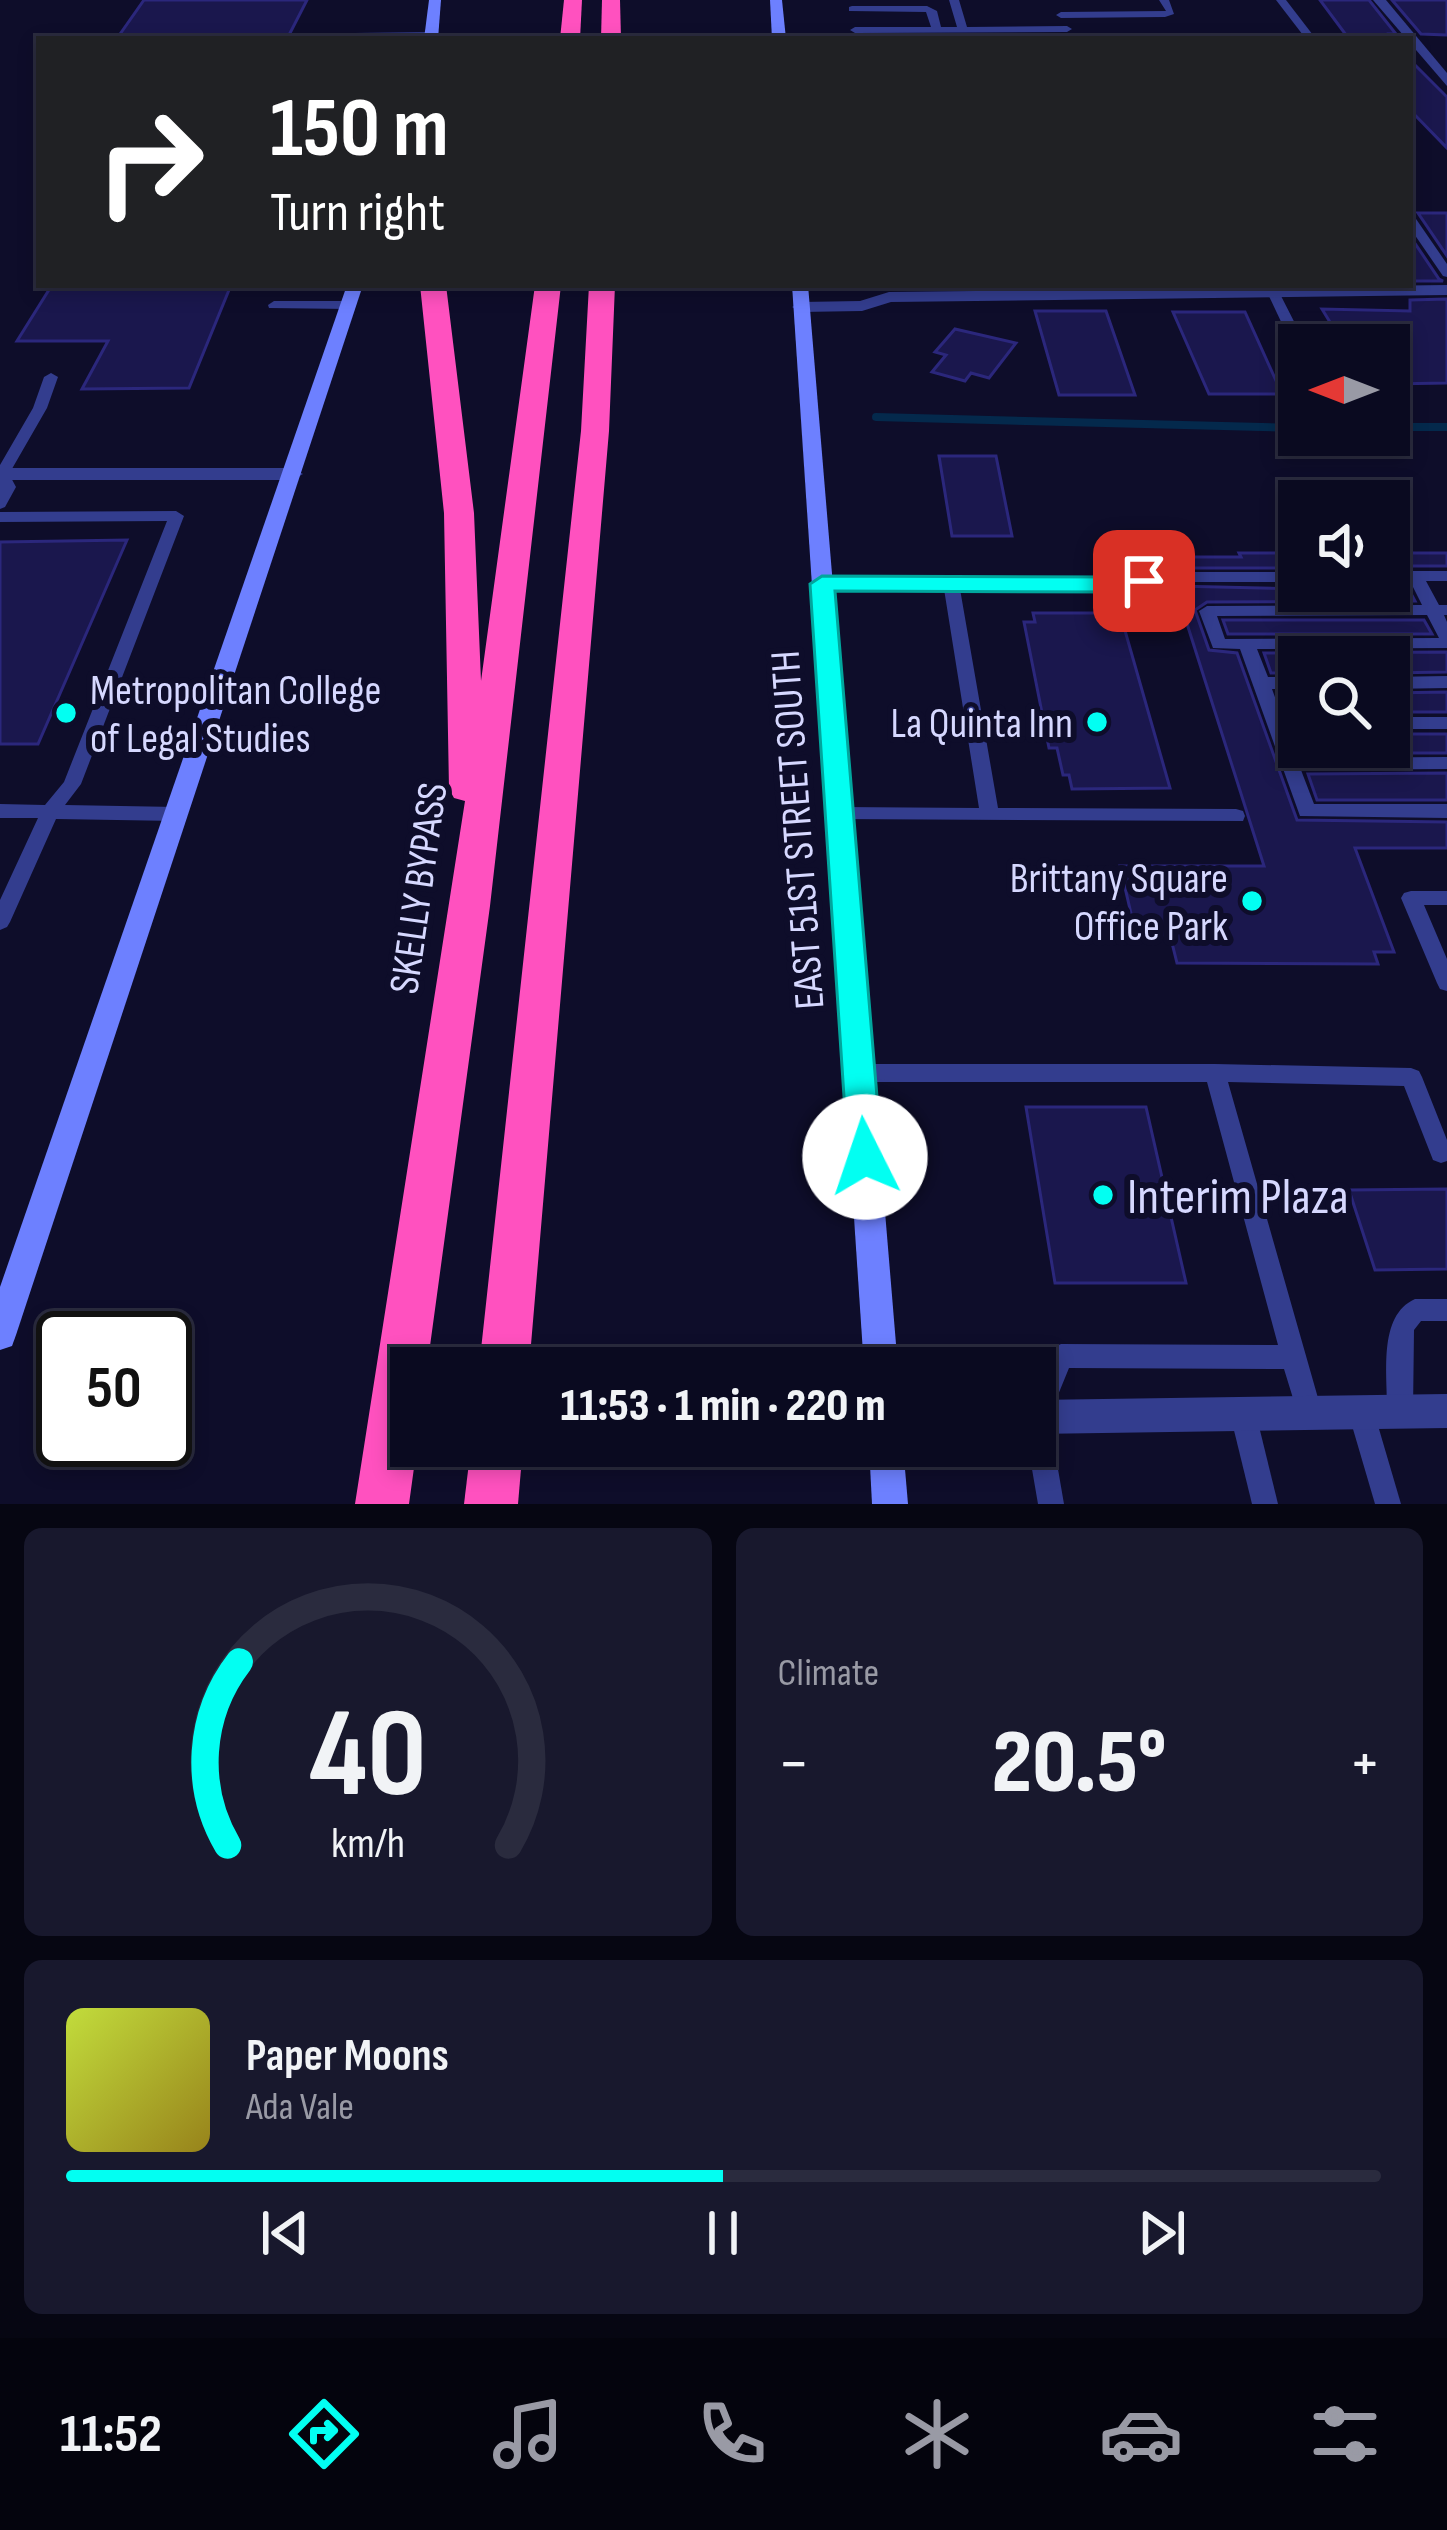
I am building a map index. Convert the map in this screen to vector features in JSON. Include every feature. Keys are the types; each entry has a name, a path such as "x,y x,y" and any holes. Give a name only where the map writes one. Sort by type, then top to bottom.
{"highway":[{"path":"570,36 573,0"},
{"path":"611,0 611,36"},
{"path":"433,288 460,512 470,906"},
{"name":"SKELLY BYPASS","path":"382,1504 470,906 548,288"},
{"path":"507,1347 593,455 602,288"},
{"path":"491,1504 495,1467"}],"main road":[{"path":"431,36 435,0"},
{"path":"776,0 778,36"},
{"path":"0,1335 10,1274 177,814 354,288"},
{"name":"EAST 51ST STREET SOUTH","path":"801,296 879,1347"},
{"path":"887,1467 890,1504"}],"street":[{"path":"1379,0 1409,36"},
{"path":"1413,41 1447,82"},
{"path":"801,296 862,306 889,297 1052,290 1447,290"},
{"path":"1,474 293,474"},
{"path":"1056,1417 1447,1412"}],"lane":[{"path":"955,0 963,30"},
{"path":"937,30 932,11 927,9 852,4 856,35 937,30 1069,34 1055,0"},
{"path":"1061,15 1165,14 1171,12 1164,0"},
{"path":"1281,0 1308,36"},
{"path":"1413,223 1447,273"},
{"path":"1273,292 1289,324"},
{"path":"274,305 348,305"},
{"path":"0,505 8,487 1,474 40,408 51,377"},
{"path":"0,517 176,516 72,784 50,812 0,922"},
{"path":"1410,576 1447,576"},
{"path":"1416,576 1440,610 1447,640 1219,644 1207,611 1440,610"},
{"path":"822,584 1120,585 1169,577 1278,577"},
{"path":"951,584 989,813"},
{"path":"1246,644 1278,732"},
{"path":"1410,682 1447,682"},
{"path":"1261,683 1278,683"},
{"path":"1410,723 1447,723"},
{"path":"1410,763 1447,763"},
{"path":"1291,768 1307,811 1447,811"},
{"path":"0,812 177,814"},
{"path":"840,814 1236,817"},
{"path":"1447,898 1411,898 1447,983"},
{"path":"859,1073 1412,1077 1441,1153"},
{"path":"1215,1073 1309,1412"},
{"path":"1400,1411 1402,1327 1415,1310 1447,1310"},
{"path":"1056,1368 1061,1356 1293,1357"},
{"path":"1360,1412 1388,1504"},
{"path":"1243,1414 1265,1504"},
{"path":"1045,1467 1051,1504"}],"building":[{"path":"144,0 307,0 289,36 119,36"},
{"path":"1320,0 1369,0 1396,34 1392,36 1347,36"},
{"path":"1392,0 1447,0 1447,35 1421,34"},
{"path":"1413,63 1447,97 1447,148 1413,113"},
{"path":"1418,213 1447,213 1447,256"},
{"path":"1413,240 1439,279 1443,281 1413,281"},
{"path":"50,288 230,288 189,388 82,389 108,341 17,341"},
{"path":"1447,299 1447,383 1410,384 1410,324 1331,324 1322,309 1410,311 1410,300"},
{"path":"1035,311 1106,311 1135,395 1059,395"},
{"path":"1173,312 1245,312 1278,394 1209,394"},
{"path":"955,329 1016,343 989,378 971,373 965,381 932,372 946,355 935,352"},
{"path":"939,456 996,456 1012,536 952,536"},
{"path":"127,540 38,744 0,744 0,542"},
{"path":"1239,553 1278,553 1278,568 1169,568 1166,557 1241,557"},
{"path":"1410,553 1447,553 1447,566 1410,566"},
{"path":"1175,586 1278,588 1278,602 1207,602 1195,610 1209,650 1237,653 1297,820 1447,822 1447,848 1355,848 1394,952 1374,952 1378,964 1177,963 1170,935 1136,935 1120,866 1264,866"},
{"name":"La Quinta Inn","path":"1033,613 1120,613 1170,788 1072,789 1069,775 1063,775 1057,748 1049,748 1024,622 1035,622"},
{"path":"1223,620 1424,620 1432,634 1228,634"},
{"path":"1410,652 1447,652 1447,672 1410,673"},
{"path":"1264,653 1278,653 1278,673 1271,673"},
{"path":"1447,692 1447,712 1410,712 1410,693"},
{"path":"1410,734 1447,734 1447,753 1410,753"},
{"path":"1447,773 1447,800 1317,800 1308,774"},
{"name":"Interim Plaza","path":"1026,1107 1146,1107 1186,1283 1055,1283"},
{"path":"1447,1189 1447,1269 1375,1270 1349,1190"}],"waterway":[{"path":"876,417 1278,427"},
{"path":"1410,427 1447,427"}],"place":[{"name":"Metropolitan College of Legal Studies","path":"66,713"},
{"name":"La Quinta Inn","path":"1097,722"},
{"name":"Brittany Square Office Park","path":"1252,901"},
{"name":"Interim Plaza","path":"1103,1195"}],"route":[{"path":"865,1157 822,584 1120,585 1144,581"}]}
